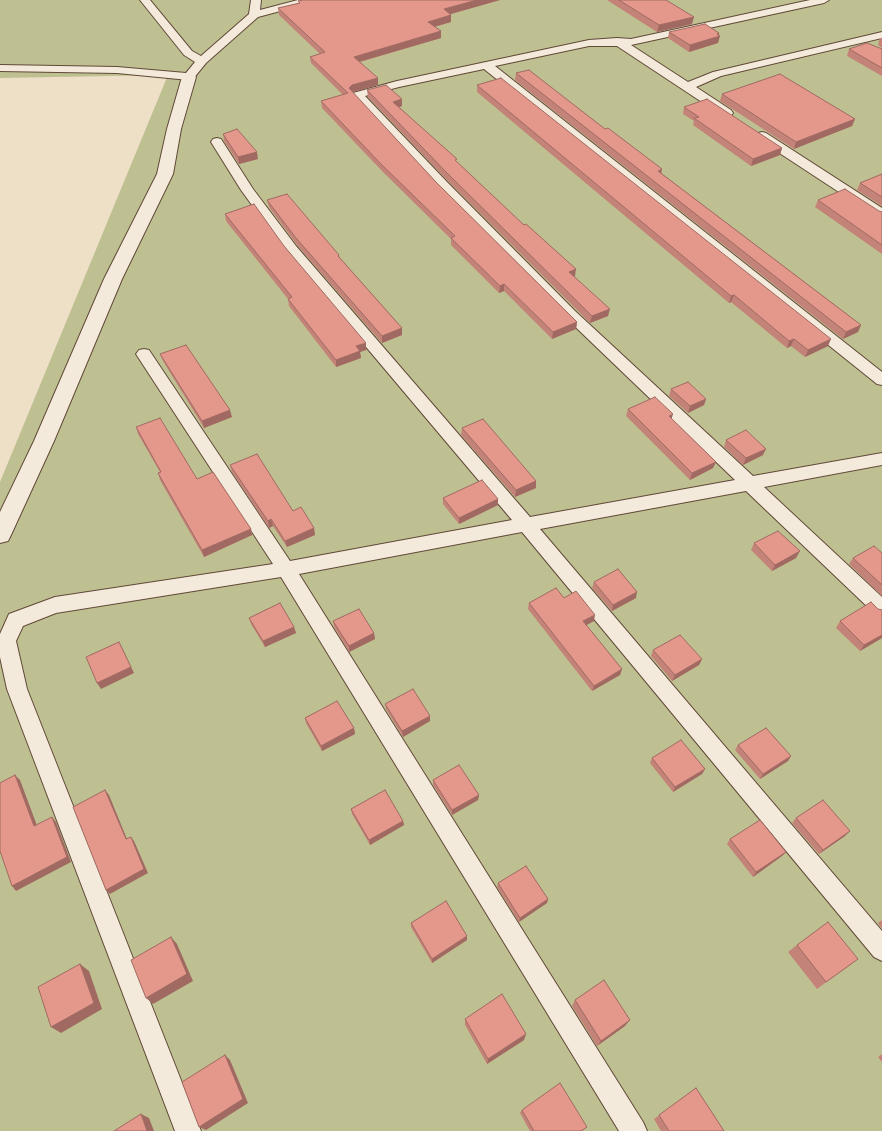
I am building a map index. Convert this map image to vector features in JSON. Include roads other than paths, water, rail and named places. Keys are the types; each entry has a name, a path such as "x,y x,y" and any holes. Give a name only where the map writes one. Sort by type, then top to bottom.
{"street":[{"path":"0,536 44,441 113,279 165,174 174,129 190,77"}],"lane":[{"path":"145,0 188,54 202,60"},
{"path":"254,15 256,0"},
{"path":"0,68 117,70 190,77 202,60 254,15 310,0"},
{"path":"824,0 631,42 617,41 589,43 397,84 357,95 570,314 882,609"},
{"path":"762,4 774,10"},
{"path":"687,87 717,74 882,35"},
{"path":"617,41 740,121"},
{"path":"859,41 870,47"},
{"path":"486,65 882,380"},
{"path":"753,130 882,214"},
{"path":"217,142 247,190 292,249 882,949"},
{"path":"144,354 286,569 634,1131"},
{"path":"188,1131 17,689 6,641 16,620 55,606 286,569 882,458"}]}
